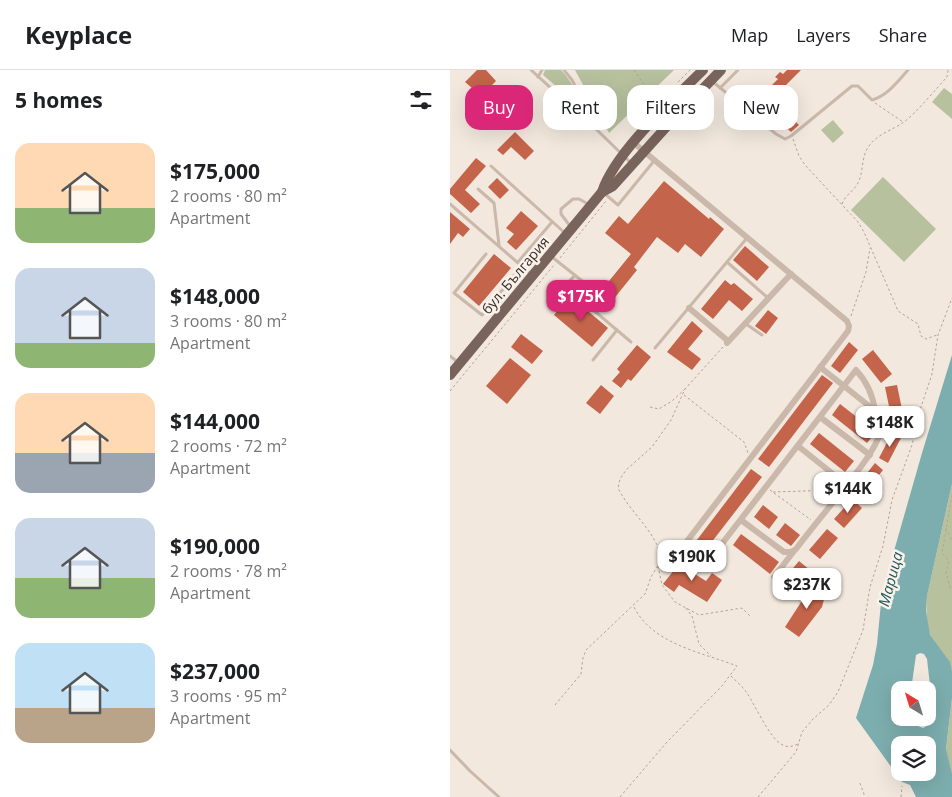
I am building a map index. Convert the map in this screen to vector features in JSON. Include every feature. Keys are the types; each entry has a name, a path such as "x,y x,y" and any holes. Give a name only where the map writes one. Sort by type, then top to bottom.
{"main road":[{"name":"бул. България","path":"450,375 602,192 606,181 623,156 703,70"},
{"name":"бул. България","path":"602,192 613,186 721,70"}],"street":[{"path":"634,143 847,321 850,326 681,549"},
{"path":"689,308 727,342 791,274"},
{"path":"820,367 898,430"},
{"path":"711,558 856,370 867,385 874,401 875,411"},
{"path":"820,417 870,455"},
{"path":"784,586 774,577 870,455 882,433 885,419"},
{"path":"798,446 833,474"},
{"path":"741,520 784,552 791,552 796,548"}],"lane":[{"path":"531,70 632,164"},
{"path":"538,77 542,70"},
{"path":"564,70 572,80 598,131"},
{"path":"720,88 738,70"},
{"path":"711,80 776,134 785,139 852,86 858,86 872,100 882,97 887,93 908,70"},
{"path":"602,192 618,205 654,161"},
{"path":"490,166 552,222 569,231"},
{"path":"478,189 494,203 499,246"},
{"path":"569,231 561,214 561,209 573,199 579,199 590,206"},
{"path":"450,204 533,275"},
{"path":"518,262 552,222"},
{"path":"655,348 747,238"},
{"path":"486,254 454,293 482,315 522,266"},
{"path":"550,255 591,288"},
{"path":"727,262 768,299"},
{"path":"575,275 565,286 631,342"},
{"path":"746,324 762,336"},
{"path":"593,360 617,330"},
{"path":"450,356 460,364"},
{"path":"450,750 499,797"}],"path":[{"path":"634,70 644,85"},
{"path":"842,204 844,198 854,190 859,181 865,152 869,145 886,131 904,122 947,77 948,70"},
{"path":"872,100 904,122"},
{"path":"791,136 805,165 858,222 871,246 898,311 914,320 918,324 922,336 926,339 938,334"},
{"path":"847,321 851,316 866,272 871,246"},
{"path":"758,797 796,752 802,732 829,705 838,692 863,630 870,587 883,546 892,500 912,445 920,410 932,374 938,334 952,298"},
{"path":"650,407 658,410 672,401 727,342"},
{"path":"662,559 659,546 618,488 620,479 626,470 652,447 671,420 685,389"},
{"path":"683,394 744,442 750,458"},
{"path":"766,487 816,523"},
{"path":"774,492 843,490"},
{"path":"952,495 942,553 949,561 946,572 950,587 952,588"},
{"path":"946,527 952,541"},
{"path":"555,705 581,674 586,650 645,594 651,577 667,552 678,542 688,540"},
{"path":"658,565 662,585 675,602 699,615 742,608 750,616"},
{"path":"620,797 667,742 722,686 737,666 666,640 639,618 633,605"},
{"path":"686,608 692,616 699,644 712,657"},
{"path":"730,675 746,691 777,741 782,746 791,747 798,744"},
{"path":"860,783 865,797"},
{"path":"901,797 902,786"}],"green space":[{"path":"545,70 561,70 572,85 555,85 543,75"},
{"path":"575,70 674,70 659,85 627,85 627,116 617,125 617,85 583,85"},
{"path":"944,88 952,94 952,119 932,102"},
{"path":"833,120 844,133 833,143 821,130"},
{"path":"883,177 936,229 904,262 851,210"},
{"path":"952,484 952,671 945,655 930,635 926,610 927,596"},
{"path":"952,698 952,773 946,750"}],"water":[{"name":"Марица","path":"952,355 952,484 927,596 926,611 930,635 950,662 952,671 952,698 946,749 952,773 952,797 916,797 910,785 901,781 936,781 936,736 891,736 891,767 856,718 873,665 882,593"}],"building":[{"path":"477,70 486,70 496,81 492,85 468,85 465,82"},
{"path":"787,70 801,70 786,85 772,85 778,79 775,77 780,72 783,74"},
{"path":"515,132 534,151 525,160 511,147 503,155 497,150"},
{"path":"476,158 486,166 465,190 480,204 471,213 450,194 450,189"},
{"path":"497,178 509,190 500,199 488,187"},
{"path":"664,181 709,219 710,217 724,229 701,257 685,244 678,253 657,237 634,267 637,270 608,306 596,297 631,254 605,233 619,216 628,224"},
{"path":"521,211 538,226 516,250 507,242 514,234 506,228"},
{"path":"450,212 470,229 463,237 458,233 450,244"},
{"path":"745,246 769,267 757,281 733,260"},
{"path":"494,254 511,268 479,306 463,292"},
{"path":"725,280 731,285 734,283 753,299 742,311 729,300 713,319 701,309"},
{"path":"570,296 608,328 592,347 554,315"},
{"path":"768,310 778,318 766,334 755,326"},
{"path":"692,321 703,331 688,349 701,359 692,370 667,352"},
{"path":"521,334 543,351 532,364 511,347"},
{"path":"849,342 858,350 840,373 831,366"},
{"path":"637,345 651,357 631,381 628,379 621,388 612,381 620,372 617,369"},
{"path":"873,350 892,374 881,383 862,359"},
{"path":"510,358 531,375 507,404 486,386"},
{"path":"822,375 833,383 769,467 758,459"},
{"path":"601,385 614,396 600,414 586,403"},
{"path":"897,385 903,414 891,416 885,387"},
{"path":"840,404 876,432 867,443 832,415"},
{"path":"819,433 854,461 845,472 810,444"},
{"path":"892,433 901,438 888,463 879,458"},
{"path":"875,463 883,470 864,494 856,487"},
{"path":"751,469 762,477 697,561 687,553"},
{"path":"852,499 862,508 844,528 834,519"},
{"path":"763,505 778,517 769,529 754,517"},
{"path":"785,523 800,535 791,546 776,535"},
{"path":"827,529 838,538 820,559 809,550"},
{"path":"741,534 779,562 770,574 733,545"},
{"path":"682,560 692,568 690,571 706,581 712,573 722,580 707,602 679,585 674,592 663,584"},
{"path":"799,561 810,570 792,591 784,579"},
{"path":"814,582 826,592 822,607 799,637 785,627"}]}
